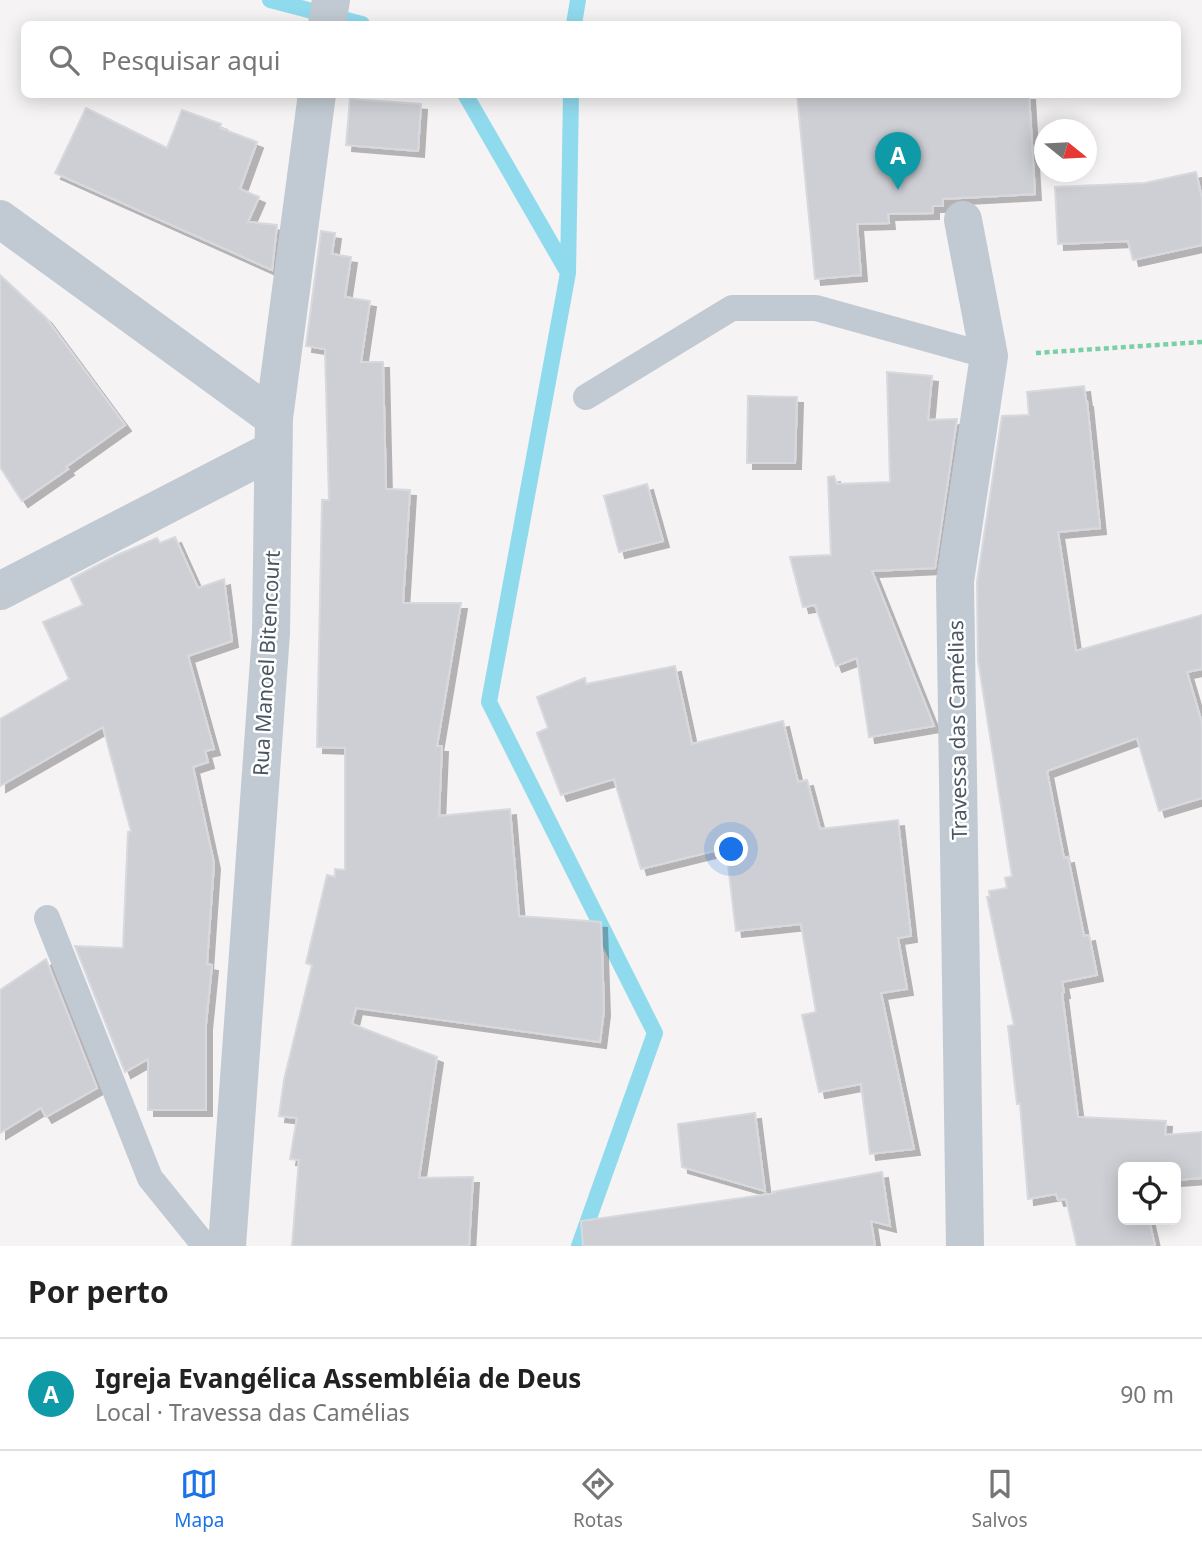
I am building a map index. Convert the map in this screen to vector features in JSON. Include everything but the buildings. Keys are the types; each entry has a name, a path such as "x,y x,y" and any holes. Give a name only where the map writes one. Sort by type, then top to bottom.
{"street":[{"path":"328,21 331,0"},
{"name":"Rua Manoel Bitencourt","path":"227,1246 271,633 274,434 316,98"},
{"path":"0,219 274,434 0,591"},
{"name":"Travessa das Camélias","path":"963,220 989,356 955,581 965,1246"}],"lane":[{"path":"586,397 732,308 816,308 989,356"},
{"path":"47,918 150,1178 205,1246"}],"path":[{"path":"989,356 1202,342"}],"waterway":[{"path":"270,0 350,21"},
{"path":"574,21 578,0"},
{"path":"467,98 567,271"},
{"path":"571,98 568,273 489,702 655,1033 579,1246"}],"place":[{"name":"Igreja Evangélica Assembléia de Deus","path":"898,190"}]}
